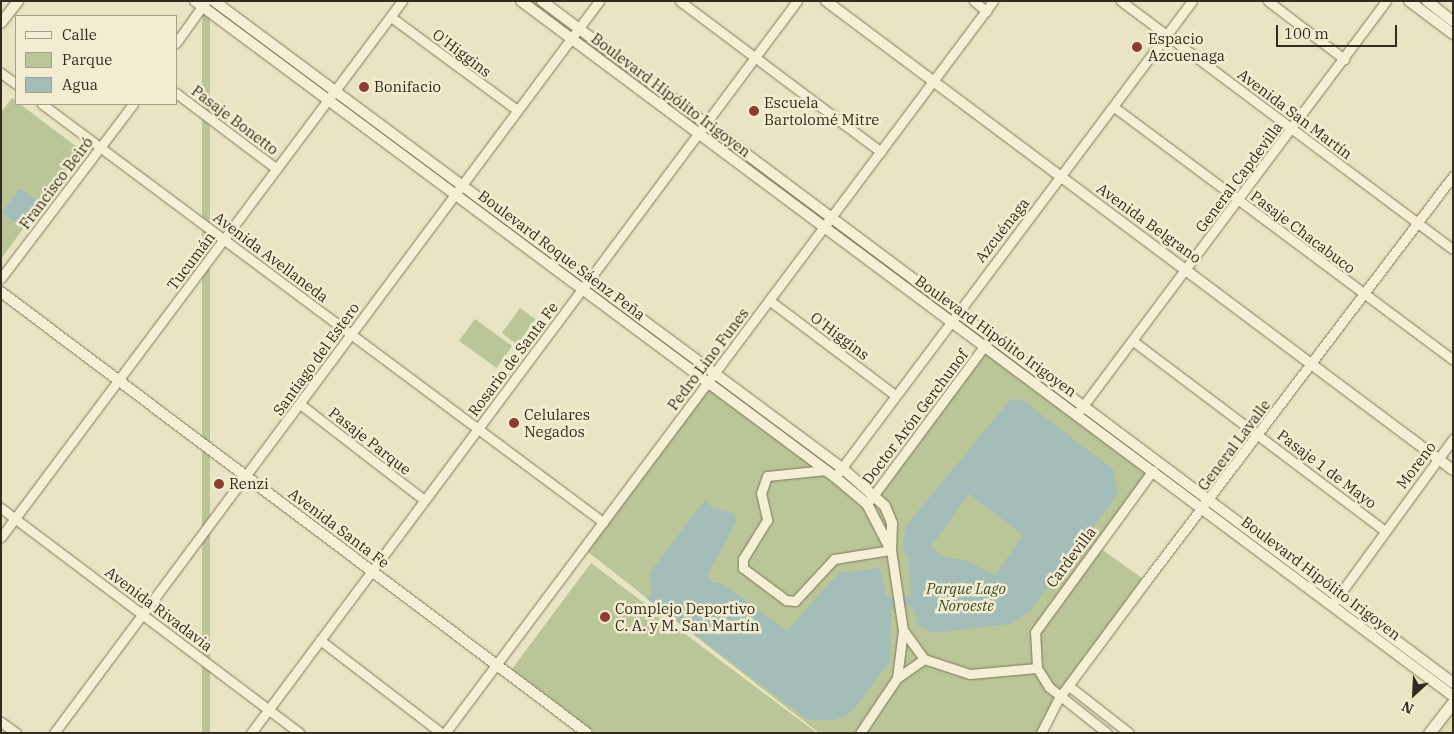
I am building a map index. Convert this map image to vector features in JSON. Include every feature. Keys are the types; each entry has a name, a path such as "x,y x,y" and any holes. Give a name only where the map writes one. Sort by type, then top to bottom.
{"main road":[{"path":"1429,733 1453,702"}],"street":[{"path":"1,23 18,1"},
{"name":"Boulevard Roque Sáenz Peña","path":"214,1 716,372 842,468 874,495 892,524 891,550 900,589 903,630 897,678"},
{"name":"Tucumán","path":"1,537 402,1"},
{"name":"Boulevard Hipólito Irigoyen","path":"521,1 823,229 950,321 1080,411 1334,601 1453,696"},
{"name":"Boulevard Hipólito Irigoyen","path":"542,1 957,312 1153,470 1206,505"},
{"name":"Santiago del Estero","path":"54,733 600,1"},
{"path":"680,1 881,152"},
{"name":"Rosario de Santa Fe","path":"251,733 797,1"},
{"name":"Avenida Belgrano","path":"826,1 1453,470"},
{"path":"974,1 986,10"},
{"name":"Pedro Lino Funes","path":"445,733 993,1"},
{"name":"Avenida San Martín","path":"1121,1 1453,249"},
{"name":"Azcuénaga","path":"835,477 950,321 1114,107 1192,1"},
{"path":"1268,1 1344,59"},
{"name":"General Capdevilla","path":"1080,411 1239,201 1386,1"},
{"path":"1409,1 1453,34"},
{"path":"1427,1 1453,21"},
{"path":"178,41 201,3"},
{"name":"Boulevard Roque Sáenz Peña","path":"201,3 328,101 835,477 866,504 891,550"},
{"name":"O'Higgins","path":"391,17 517,110"},
{"path":"1,73 15,83"},
{"name":"Pasaje Bonetto","path":"178,95 277,169"},
{"name":"Avenida Avellaneda","path":"43,105 602,522"},
{"name":"Francisco Beiró","path":"1,278 132,105"},
{"name":"Pasaje Chacabuco","path":"1114,107 1453,360"},
{"name":"General Lavalle","path":"1041,733 1059,698 1453,176"},
{"name":"Avenida Santa Fe","path":"1,292 120,379 587,733"},
{"name":"O'Higgins","path":"769,300 895,395"},
{"name":"Pasaje 1 de Mayo","path":"1133,341 1384,530"},
{"name":"Doctor Arón Gerchunof","path":"866,504 985,345"},
{"name":"Pasaje Parque","path":"300,404 424,500"},
{"name":"Moreno","path":"1334,601 1384,530 1453,439"},
{"path":"826,470 767,476 761,493 767,520 743,559 743,568 786,600 795,601 834,559 891,550"},
{"name":"Cardevilla","path":"1037,668 1037,625 1153,470"},
{"name":"Avenida Rivadavia","path":"1,508 300,733"},
{"name":"Boulevard Hipólito Irigoyen","path":"1334,601 1453,683"},
{"path":"903,630 924,659 970,674 1037,668 1059,698 1107,733"},
{"path":"320,640 441,733"},
{"path":"860,733 897,678 924,659"},
{"path":"1069,686 1129,733"},
{"path":"1,722 16,733"}],"green space":[{"path":"202,1 210,1 210,733 202,733"},
{"name":"Parque Lago Noroeste","path":"521,1 542,1 1453,683 1453,696 1153,471 1097,546 1146,581 1041,733 819,733 583,548 707,383 867,504 984,347"},
{"path":"12,98 15,100 15,105 21,105 81,150 1,259 1,112"},
{"path":"520,308 535,319 517,344 502,333"},
{"path":"475,319 512,346 496,368 459,341"},
{"name":"Complejo Deportivo C. A. y M. San Martín","path":"591,563 817,733 596,733 512,669"},
{"path":"1453,702 1453,733 1429,733"}],"water":[{"path":"20,188 39,202 21,227 2,213"},
{"path":"1021,399 1113,469 1118,494 1030,611 1011,624 933,633 918,625 912,606 891,609 890,661 852,712 835,720 808,720 646,598 651,593 650,572 705,500 713,508 734,513 736,522 708,574 712,582 723,584 787,631 838,573 880,568 887,598 911,595 908,555 903,551 905,527 1010,400","holes":["969,494 1023,535 995,575 965,560 943,557 931,547"]}],"place":[{"name":"Espacio Azcuenaga","path":"1137,47"},
{"name":"Bonifacio","path":"364,87"},
{"name":"Escuela Bartolomé Mitre","path":"754,111"},
{"name":"Celulares Negados","path":"514,423"},
{"name":"Renzi","path":"219,484"},
{"name":"Complejo Deportivo C. A. y M. San Martín","path":"605,617"}]}
